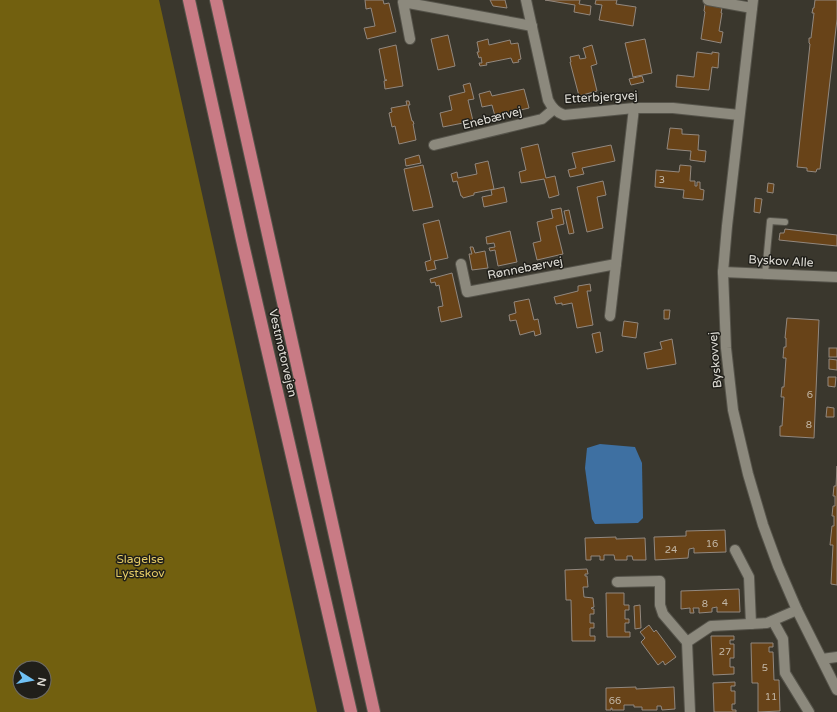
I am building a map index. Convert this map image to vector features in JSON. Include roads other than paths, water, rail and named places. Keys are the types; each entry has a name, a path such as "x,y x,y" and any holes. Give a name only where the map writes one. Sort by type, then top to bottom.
{"highway":[{"name":"Vestmotorvejen","path":"189,0 242,240 351,712"},
{"name":"Vestmotorvejen","path":"216,0 374,712"}],"street":[{"name":"Etterbjergvej","path":"526,0 548,100 554,110 564,115 634,108 673,108 740,115"},
{"name":"Byskovvej","path":"708,0 753,4 727,226 724,272 726,348 733,410 748,474 763,525 778,566 797,610 837,690"},
{"path":"410,39 403,2 532,26"},
{"path":"610,316 634,108"},
{"name":"Enebærvej","path":"434,145 542,119 554,110"},
{"name":"Rønnebærvej","path":"462,264 467,292 616,264"},
{"name":"Byskov Alle","path":"724,272 837,277"},
{"path":"735,550 749,577 751,624"},
{"path":"617,582 660,581 660,605 663,614 687,642 690,712"},
{"path":"687,642 711,626 767,624 797,610"},
{"path":"773,621 783,639 785,673 809,712"},
{"path":"822,659 837,658"}],"lane":[{"path":"765,274 770,221 785,222"}],"water":[{"path":"600,444 635,447 642,463 643,518 638,523 595,524 592,519 585,468 587,448"}],"park label":[{"name":"Slagelse Lystskov","path":"140,566"}]}
